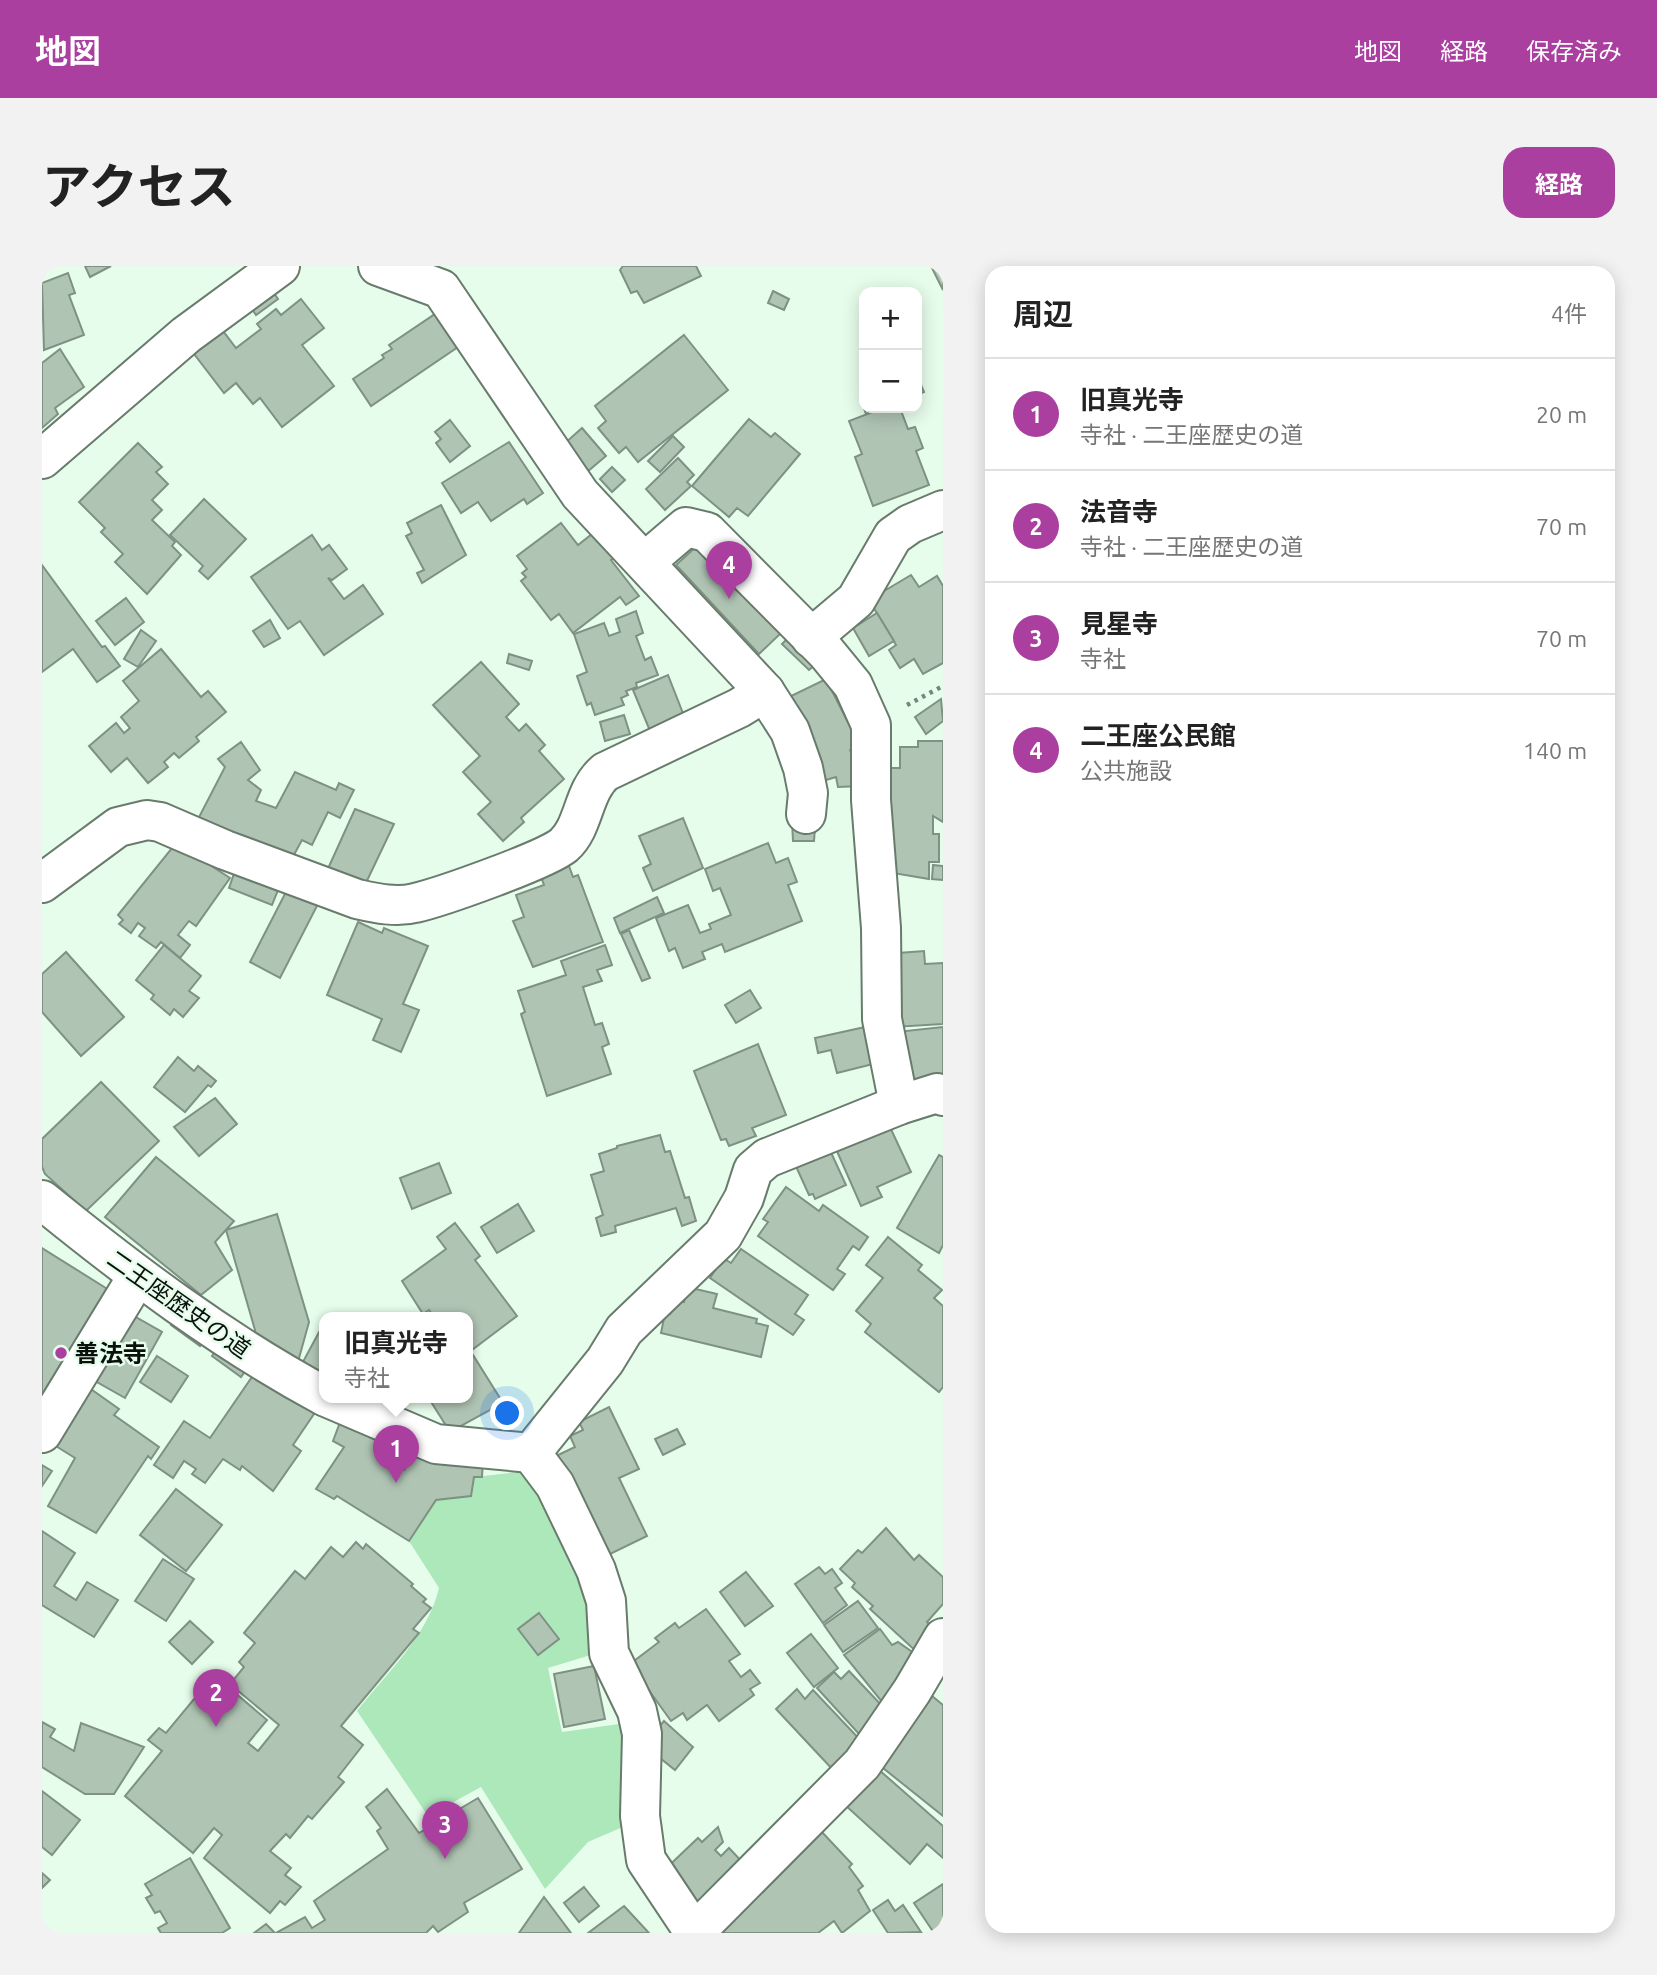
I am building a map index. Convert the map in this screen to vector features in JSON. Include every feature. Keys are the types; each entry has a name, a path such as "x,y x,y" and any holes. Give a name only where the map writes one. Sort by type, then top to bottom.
{"street":[{"path":"42,459 186,335 280,266"},
{"path":"379,266 445,278 580,494 765,692 790,731 803,768 808,793 806,814"},
{"path":"811,638 856,600 893,536 910,524 943,510"},
{"path":"645,562 686,527 697,527 707,532 853,685 871,726 871,800 881,928 882,1019 899,1105"},
{"path":"42,883 118,827 147,820 160,821 225,850 356,899 375,903 415,903 528,863 562,846 573,835 592,783 605,772 739,708 765,692"},
{"path":"943,1096 937,1094 899,1105 767,1158 753,1170 744,1198 723,1235 624,1330 605,1361 531,1453 555,1485 603,1591 609,1653 637,1711 642,1734 640,1816 646,1860 694,1933 862,1764 912,1692 943,1638"},
{"name":"二王座歴史の道","path":"42,1200 137,1277 231,1343 319,1394"},
{"path":"42,1433 137,1277"},
{"name":"二王座歴史の道","path":"339,1403 436,1444 531,1453"}],"green space":[{"path":"518,1472 532,1478 542,1491 591,1606 594,1654 548,1668 562,1732 626,1723 625,1826 588,1842 545,1889 481,1787 428,1816 357,1711 416,1638 434,1605 439,1588 409,1541 436,1500 471,1496 474,1477"}],"building":[{"path":"85,266 111,266 90,277"},
{"path":"623,266 696,266 701,276 644,303 637,291 631,293 620,270"},
{"path":"931,266 943,266 943,290"},
{"path":"68,273 75,293 69,295 84,335 44,350 42,283"},
{"path":"269,286 278,299 256,315 248,303"},
{"path":"773,291 789,299 784,310 768,303"},
{"path":"301,299 324,328 302,345 334,386 282,427 260,398 253,404 236,383 224,393 191,350 220,327 236,348 261,329 257,324 276,309 281,315"},
{"path":"435,314 458,347 371,406 353,379 384,358 382,355 392,349 389,345"},
{"path":"684,335 728,390 638,462 626,447 619,453 598,428 606,421 595,406"},
{"path":"60,349 84,387 55,408 58,414 42,428 42,363"},
{"path":"870,413 902,413 908,429 915,427 923,448 916,451 929,485 873,506 855,457 862,454 849,421"},
{"path":"749,419 771,437 775,433 800,454 748,516 737,508 729,517 692,486"},
{"path":"450,420 470,446 450,462 436,443 441,439 435,432"},
{"path":"582,428 606,456 587,472 564,444"},
{"path":"673,436 684,447 660,472 648,461"},
{"path":"509,442 543,493 527,504 524,499 491,521 478,502 461,513 442,483"},
{"path":"138,443 162,467 156,472 168,484 152,500 162,510 152,520 175,542 172,546 181,555 147,594 115,562 123,554 101,532 105,528 79,502"},
{"path":"678,458 694,475 687,482 691,486 665,510 646,489"},
{"path":"612,467 625,480 612,492 600,479"},
{"path":"204,499 246,539 208,579 199,571 203,566 170,535"},
{"path":"441,505 466,555 422,583 417,573 424,570 406,536 412,533 407,523"},
{"path":"561,523 578,545 597,530 617,556 611,560 639,596 626,605 620,597 573,633 559,614 551,620 521,581 526,577 522,573 527,569 517,556"},
{"path":"312,535 322,550 329,545 347,569 332,580 328,578 344,599 363,585 383,614 324,655 300,621 288,629 251,577"},
{"path":"698,545 781,633 759,654 676,565"},
{"path":"42,565 102,647 105,646 120,666 97,682 73,649 42,672"},
{"path":"911,575 919,587 937,576 943,586 943,663 923,674 914,659 900,668 889,650 896,645 869,600"},
{"path":"126,598 144,622 115,645 96,621"},
{"path":"636,611 643,633 636,636 645,660 651,657 658,675 636,683 637,687 626,691 628,695 621,698 624,705 595,715 591,703 587,705 577,676 587,672 574,634 604,623 609,636 620,632 616,619"},
{"path":"877,613 894,641 869,656 853,628"},
{"path":"270,620 280,638 264,647 253,631"},
{"path":"141,630 156,641 138,667 124,659"},
{"path":"790,636 817,663 809,670 782,644"},
{"path":"161,649 201,697 208,691 226,712 196,737 199,741 179,758 174,753 164,762 168,767 148,783 127,758 111,772 89,746 116,723 124,733 130,728 121,717 139,701 123,681"},
{"path":"509,654 532,661 529,670 507,663"},
{"path":"481,662 519,704 506,717 519,731 526,724 545,745 539,751 564,779 521,818 524,822 503,841 478,814 491,802 463,772 480,756 433,705"},
{"path":"668,675 686,721 653,738 633,690"},
{"path":"826,679 859,744 850,750 859,767 862,786 838,787 836,777 826,780 785,699"},
{"path":"941,699 943,721 926,734 915,717"},
{"path":"624,715 630,734 605,741 600,722"},
{"path":"918,741 943,741 943,822 933,816 933,834 939,834 939,862 929,862 929,879 887,872 887,768 900,768 900,747 918,747"},
{"path":"241,742 260,770 248,780 261,790 256,801 276,808 295,772 336,790 339,783 354,790 340,818 328,812 312,845 302,840 289,864 197,821 225,767 218,759"},
{"path":"355,809 394,824 364,887 326,873"},
{"path":"683,818 703,868 653,891 643,868 651,864 639,836"},
{"path":"792,821 815,828 814,841 793,841"},
{"path":"176,843 230,878 196,926 189,921 178,935 190,945 180,958 161,942 156,948 139,936 145,928 138,923 131,933 119,924 123,920 118,915"},
{"path":"768,843 776,863 788,858 797,882 788,885 802,921 725,952 722,944 702,952 705,959 683,968 675,948 669,951 656,918 688,905 700,933 711,929 709,924 731,915 720,888 713,891 705,869"},
{"path":"933,865 943,866 943,880 932,879"},
{"path":"569,866 573,877 578,875 603,942 533,967 513,921 524,917 516,895 544,885 541,877"},
{"path":"236,868 280,885 272,905 229,888"},
{"path":"288,888 318,904 280,978 250,962"},
{"path":"657,897 664,913 620,933 614,918"},
{"path":"358,922 382,933 384,928 428,946 403,1004 419,1010 401,1052 373,1040 382,1019 327,995"},
{"path":"629,930 650,978 642,981 621,934"},
{"path":"164,945 201,976 189,991 199,998 183,1017 174,1009 170,1015 151,999 154,995 136,980"},
{"path":"605,945 612,965 597,970 602,981 583,987 595,1025 602,1023 609,1044 602,1047 611,1074 547,1096 521,1014 525,1012 518,991 566,975 561,961"},
{"path":"924,951 925,964 943,963 943,1024 894,1027 898,953"},
{"path":"66,952 124,1017 81,1056 42,1012 42,974"},
{"path":"750,990 761,1008 736,1023 725,1005"},
{"path":"865,1027 873,1064 837,1073 831,1050 818,1053 815,1038"},
{"path":"943,1027 943,1082 909,1086 896,1032"},
{"path":"758,1044 786,1115 752,1128 756,1136 729,1146 726,1139 721,1140 694,1071"},
{"path":"178,1057 194,1071 198,1066 216,1081 211,1087 208,1085 185,1112 154,1087"},
{"path":"101,1082 159,1141 86,1211 45,1174 42,1167 42,1139"},
{"path":"215,1098 237,1124 199,1156 174,1127"},
{"path":"889,1125 911,1172 877,1187 882,1197 861,1206 836,1149"},
{"path":"660,1135 665,1152 670,1151 685,1198 689,1197 696,1221 682,1226 676,1208 615,1226 616,1232 601,1236 596,1218 603,1215 591,1175 604,1171 599,1154 617,1146"},
{"path":"828,1146 846,1185 815,1199 813,1194 809,1195 794,1162"},
{"path":"939,1155 943,1157 943,1245 939,1253 897,1228"},
{"path":"156,1157 234,1221 215,1242 232,1270 201,1295 105,1217"},
{"path":"439,1163 451,1193 412,1209 400,1178"},
{"path":"786,1187 819,1211 823,1205 868,1237 859,1250 853,1246 837,1269 845,1274 833,1290 758,1236 768,1222 763,1219"},
{"path":"518,1204 534,1231 497,1253 481,1227"},
{"path":"277,1214 309,1322 296,1369 252,1343 255,1330 226,1230"},
{"path":"455,1223 480,1256 475,1260 517,1316 473,1349 473,1312 422,1312 402,1281 446,1249 437,1237"},
{"path":"888,1237 922,1265 918,1270 942,1290 934,1298 943,1306 943,1387 939,1392 865,1332 871,1324 856,1311 883,1278 866,1265"},
{"name":"善法寺","path":"42,1248 109,1290 42,1402"},
{"path":"741,1249 808,1295 795,1314 804,1320 793,1335 710,1278 723,1258 731,1263"},
{"path":"687,1287 717,1294 713,1308 757,1319 756,1323 768,1326 761,1357 661,1333 665,1313 670,1314 674,1299 684,1302"},
{"path":"127,1312 162,1332 125,1398 90,1378"},
{"path":"175,1318 205,1339 200,1346 171,1325"},
{"path":"319,1332 319,1382 298,1371"},
{"path":"218,1347 248,1367 241,1377 212,1356"},
{"path":"473,1355 503,1403 450,1432 432,1403 473,1403"},
{"path":"157,1356 188,1376 171,1402 140,1382"},
{"path":"258,1368 318,1408 293,1445 301,1451 273,1491 242,1466 240,1470 223,1459 205,1483 192,1474 196,1469 184,1461 173,1478 154,1465 184,1421 210,1438"},
{"path":"88,1387 119,1409 114,1415 159,1447 151,1459 148,1456 96,1533 48,1506 75,1458 51,1443"},
{"path":"609,1407 639,1469 619,1478 647,1536 604,1557 556,1456 575,1447 570,1436 583,1430 579,1422"},
{"path":"342,1417 394,1438 390,1450 380,1447 377,1453 404,1470 419,1450 483,1460 482,1477 474,1477 471,1496 436,1500 409,1541 337,1496 334,1499 316,1489 344,1447 333,1441"},
{"path":"677,1429 685,1444 663,1455 655,1439"},
{"path":"42,1465 52,1471 42,1486"},
{"path":"176,1489 222,1525 186,1571 140,1535"},
{"path":"886,1528 914,1560 919,1555 943,1577 943,1604 927,1622 935,1630 919,1654 870,1609 873,1606 852,1587 855,1583 840,1569 858,1550 862,1553"},
{"path":"42,1531 75,1553 54,1586 76,1600 87,1582 118,1600 94,1637 42,1605"},
{"path":"356,1542 363,1549 366,1544 413,1584 411,1586 426,1599 423,1602 431,1608 413,1629 419,1633 341,1726 363,1745 338,1777 344,1782 312,1819 308,1816 290,1838 286,1834 270,1851 291,1868 285,1875 301,1887 285,1905 280,1901 270,1913 204,1858 222,1835 214,1828 193,1853 125,1796 162,1751 148,1740 159,1728 166,1733 214,1675 267,1720 248,1743 258,1751 279,1725 230,1684 244,1667 239,1662 255,1643 244,1633 295,1571 305,1579 331,1547 343,1557"},
{"path":"163,1559 194,1579 166,1621 135,1601"},
{"path":"819,1567 825,1574 832,1569 842,1583 835,1588 847,1605 823,1623 795,1584"},
{"path":"746,1572 773,1606 745,1626 720,1592"},
{"path":"858,1601 878,1628 843,1652 824,1625"},
{"path":"706,1609 740,1654 729,1661 741,1677 750,1670 760,1683 750,1689 754,1695 719,1721 707,1705 687,1720 683,1713 671,1721 630,1664 659,1642 655,1638 675,1623 679,1628"},
{"path":"539,1613 559,1639 538,1655 518,1629"},
{"path":"190,1621 213,1642 192,1664 169,1642"},
{"path":"880,1629 892,1645 898,1642 918,1656 887,1708 844,1655"},
{"path":"811,1634 838,1668 814,1687 787,1653"},
{"path":"594,1666 605,1719 564,1727 554,1674"},
{"path":"849,1671 886,1710 860,1735 817,1688 834,1672 841,1679"},
{"path":"797,1689 805,1699 813,1690 864,1744 835,1772 776,1709"},
{"path":"932,1696 943,1705 943,1816 878,1764"},
{"path":"664,1721 693,1747 675,1770 650,1750 653,1734"},
{"path":"42,1722 55,1729 50,1737 74,1751 81,1723 144,1747 114,1794 85,1794 42,1767"},
{"path":"878,1769 943,1826 943,1858 927,1844 910,1864 845,1805"},
{"path":"387,1789 419,1833 478,1798 522,1869 464,1903 468,1912 438,1932 433,1926 426,1933 276,1933 305,1917 312,1928 325,1920 314,1901 388,1849 377,1831 381,1828 366,1807"},
{"path":"42,1791 80,1820 52,1855 42,1847"},
{"path":"718,1827 723,1842 715,1850 721,1856 729,1848 746,1866 691,1917 659,1875 698,1838 702,1842"},
{"path":"820,1830 852,1864 849,1867 863,1886 858,1890 870,1911 842,1933 834,1921 818,1933 720,1933"},
{"path":"190,1858 230,1928 222,1933 161,1933 158,1928 167,1923 160,1911 155,1913 146,1898 152,1895 145,1884"},
{"path":"42,1873 50,1880 42,1888"},
{"path":"943,1884 943,1933 934,1933 914,1903"},
{"path":"584,1887 599,1906 579,1922 564,1903"},
{"path":"544,1897 571,1933 519,1933"},
{"path":"888,1900 895,1911 903,1905 921,1932 888,1933 873,1910"},
{"path":"624,1906 649,1933 588,1933"},
{"path":"266,1924 275,1933 254,1933"}],"place":[{"name":"二王座公民館","path":"729,599"},
{"name":"善法寺","path":"61,1353"},
{"name":"旧真光寺","path":"396,1483"},
{"name":"法音寺","path":"216,1727"},
{"name":"見星寺","path":"445,1859"}]}
